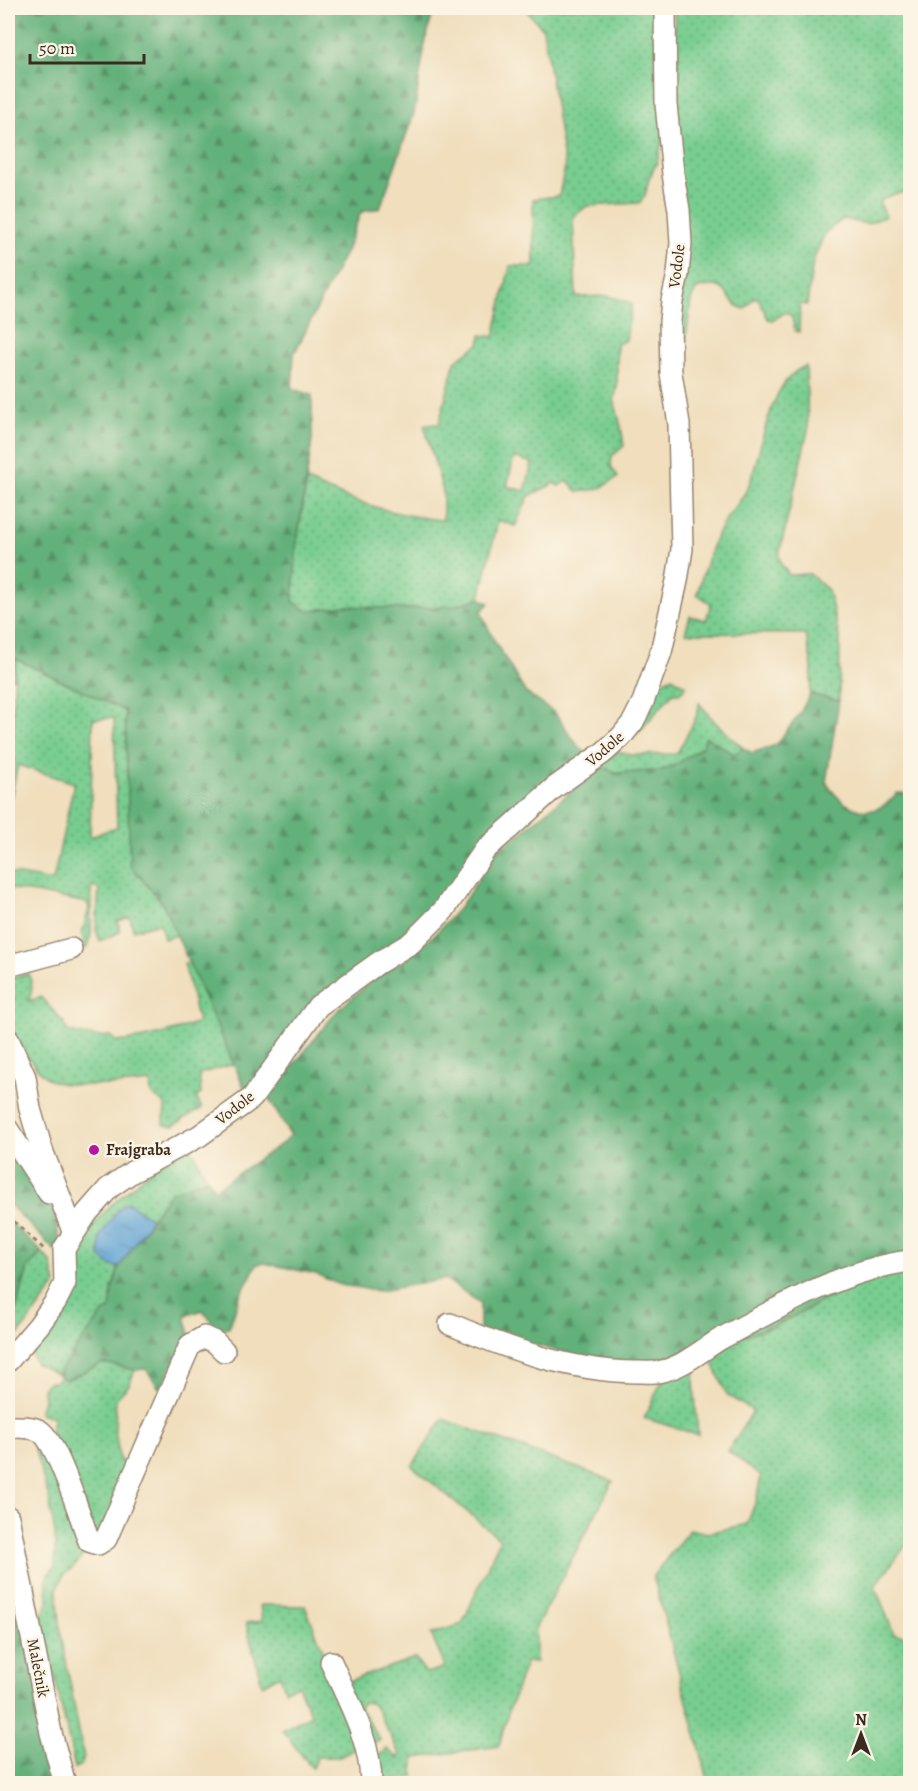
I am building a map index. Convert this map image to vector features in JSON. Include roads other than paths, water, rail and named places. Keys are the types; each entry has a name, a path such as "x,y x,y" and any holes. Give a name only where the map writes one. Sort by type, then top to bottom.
{"street":[{"name":"Vodole","path":"73,1231 109,1188 132,1172 199,1136 252,1098 318,1006 378,963 411,943 443,911 485,850 554,788 603,753 621,737 643,702 661,652 682,549 679,424 671,373 670,321 681,243 666,104 665,8"},
{"path":"8,966 71,949"},
{"path":"8,1039 25,1077 30,1109 42,1150 73,1231 64,1249 65,1283 56,1301 39,1325 8,1361"},
{"path":"8,1130 73,1231"},
{"path":"450,1324 488,1340 582,1368 623,1372 662,1372 680,1364 720,1339 822,1287 889,1264 910,1261"},
{"path":"8,1427 26,1427 40,1431 49,1442 62,1467 89,1541 98,1544 106,1539 190,1346 204,1337 215,1342 224,1351"},
{"name":"Malečnik","path":"8,1517 51,1733 64,1784"},
{"path":"331,1662 367,1744 371,1763 371,1784"}],"water":[{"path":"128,1202 151,1219 119,1267 111,1266 100,1257 100,1236 119,1208"}],"place":[{"name":"Frajgraba","path":"94,1150"}]}
